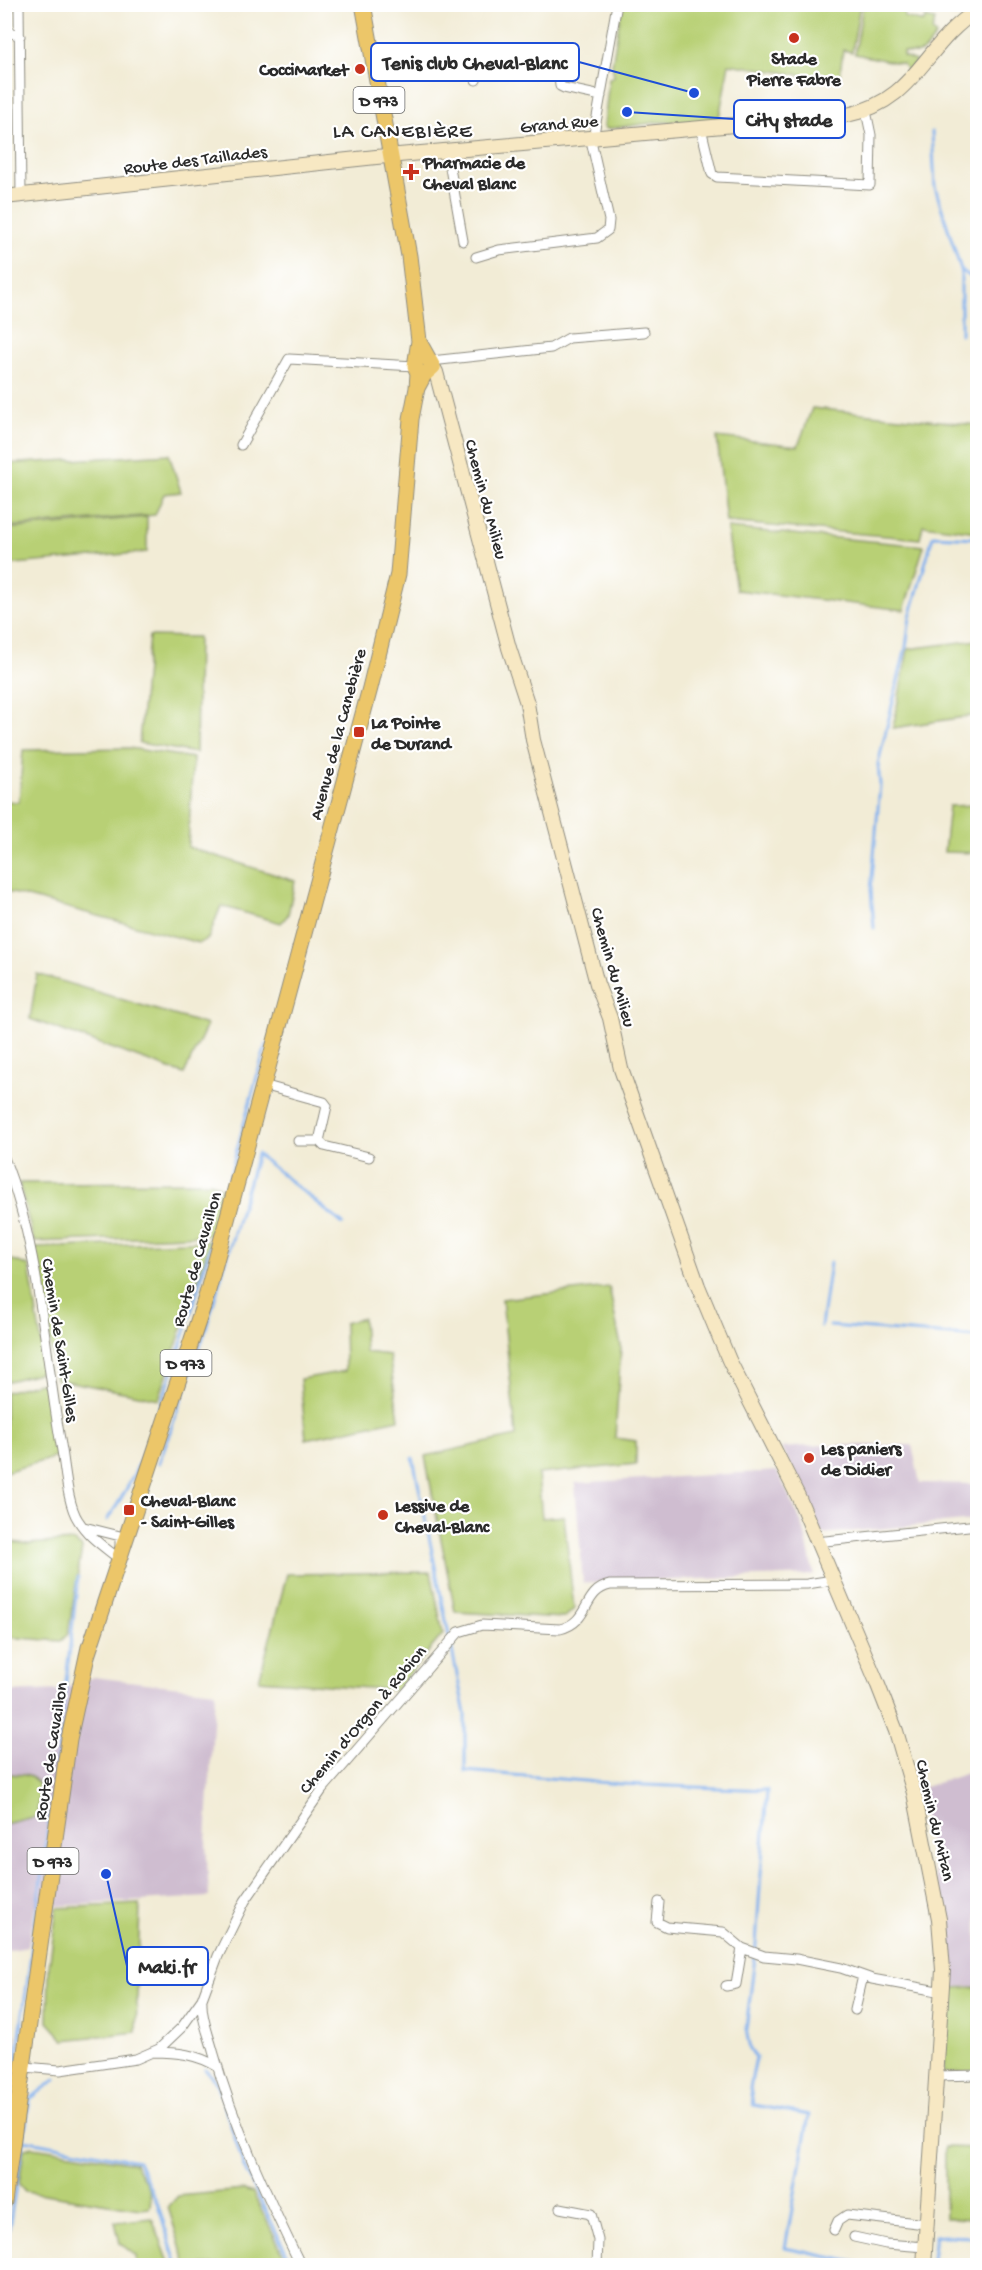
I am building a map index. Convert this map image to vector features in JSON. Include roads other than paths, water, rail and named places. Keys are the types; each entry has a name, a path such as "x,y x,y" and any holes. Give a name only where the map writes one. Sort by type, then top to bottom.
{"main road":[{"name":"D 973","path":"363,4 409,256 419,341 425,370"},
{"name":"Avenue de la Canebière","path":"263,1085 396,584 411,419 425,370"},
{"name":"Route de Cavaillon","path":"25,2067 69,1739 98,1602 146,1476 207,1294 263,1085"},
{"name":"Route de Cavaillon","path":"87,1656 123,1539"},
{"name":"D 973","path":"4,2202 25,2067"}],"street":[{"path":"19,4 21,196"},
{"path":"476,257 499,250 597,238 604,235 609,220 592,145 617,4"},
{"name":"Grand Rue","path":"389,156 847,115 866,111 897,93 950,31 978,10"},
{"path":"4,30 20,36"},
{"path":"476,80 482,65 554,66 558,68 560,86 601,96"},
{"path":"701,128 712,174 717,177 870,185 871,135 866,111"},
{"path":"447,151 463,241"},
{"name":"Route des Taillades","path":"4,197 389,156"},
{"path":"241,445 289,359 425,370 552,348 570,338 644,332"},
{"name":"Chemin du Milieu","path":"425,370 508,648 527,703 533,740 597,984 610,1018 621,1069 707,1308 742,1388 794,1486 816,1542"},
{"path":"263,1085 324,1102 327,1107 319,1141"},
{"path":"298,1141 319,1141 324,1146 369,1157"},
{"name":"Chemin de Saint-Gilles","path":"4,1158 22,1213 32,1259 53,1403 72,1501 77,1520 84,1527"},
{"path":"816,1542 978,1525"},
{"path":"84,1527 123,1539"},
{"path":"84,1527 88,1535 116,1555 106,1588 106,1599"},
{"name":"Chemin du Mitan","path":"816,1542 876,1680 905,1759 939,1919 943,1953 943,1992 924,2265"},
{"name":"Chemin d'Orgon à Robion","path":"25,2067 60,2070 136,2059 153,2052 190,2018 202,1999 218,1956 245,1901 322,1790 459,1632 482,1625 560,1629 570,1626 579,1621 593,1594 600,1587 610,1585 807,1584 833,1580"},
{"path":"659,1902 657,1922 667,1928 723,1932 742,1948 778,1962 841,1968 863,1976 943,1992"},
{"path":"726,1986 736,1984 742,1948"},
{"path":"855,2010 863,1976"},
{"path":"202,1999 203,2015 238,2128 301,2265"},
{"path":"153,2052 188,2054 203,2058 218,2067"},
{"path":"937,2076 978,2075"},
{"path":"560,2208 591,2214 598,2240 597,2265"},
{"path":"834,2230 837,2221 847,2214 926,2224"},
{"path":"854,2237 886,2244 925,2247"}],"waterway":[{"path":"932,132 935,187 961,270 978,282"},
{"path":"961,270 961,334"},
{"path":"874,928 871,890 880,785 878,764 906,647 910,617 933,536 978,538"},
{"path":"107,1520 137,1468 165,1394 197,1293 266,1045"},
{"path":"159,1463 205,1332 257,1154 343,1224"},
{"path":"821,1326 830,1263"},
{"path":"830,1326 978,1337"},
{"path":"413,1458 465,1714 465,1771 621,1784 767,1790 755,1957 746,2029 750,2050 756,2057 750,2088 753,2105 809,2115 785,2248 873,2266"},
{"path":"12,2095 56,1768 78,1577"},
{"path":"205,2069 218,2085 244,2167 293,2266"},
{"path":"4,2258 30,2099 56,2079"},
{"path":"24,2140 138,2161 158,2205 177,2266"},
{"path":"931,2266 935,2236 978,2237"}],"place":[{"name":"Stade Pierre Fabre","path":"794,38"},
{"name":"CocciMarket","path":"360,69"},
{"name":"Tenis club Cheval-Blanc","path":"694,93"},
{"name":"City stade","path":"627,112"},
{"name":"Pharmacie de Cheval Blanc","path":"411,172"},
{"name":"La Pointe de Durand","path":"359,732"},
{"name":"Les paniers de Didier","path":"809,1458"},
{"name":"Cheval-Blanc - Saint-Gilles","path":"129,1510"},
{"name":"Lessive de Cheval-Blanc","path":"383,1515"},
{"name":"Maki.fr","path":"106,1874"}],"district":[{"name":"LA CANEBIÈRE","path":"403,130"}]}
